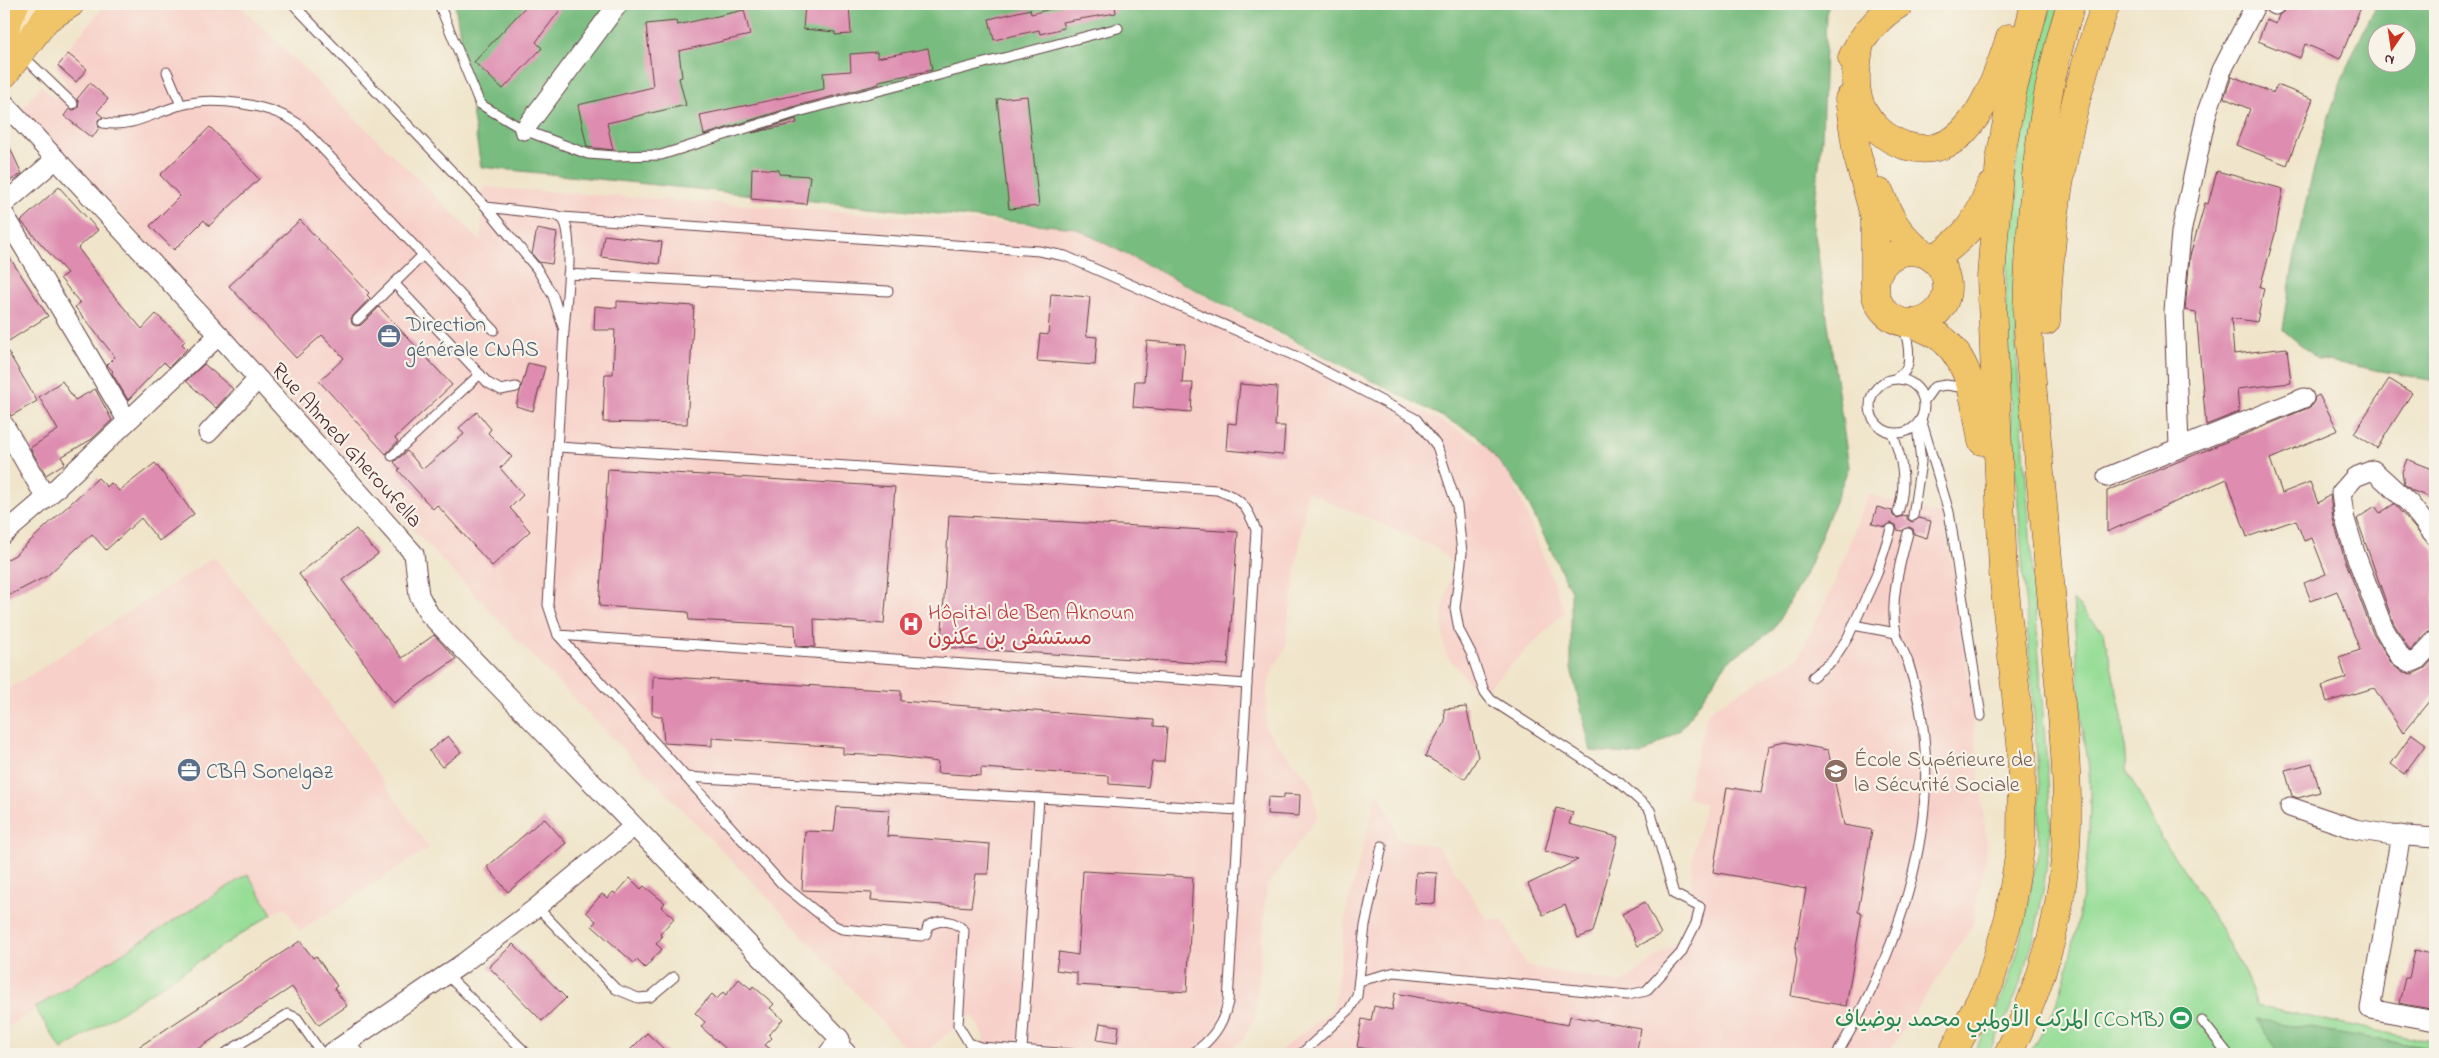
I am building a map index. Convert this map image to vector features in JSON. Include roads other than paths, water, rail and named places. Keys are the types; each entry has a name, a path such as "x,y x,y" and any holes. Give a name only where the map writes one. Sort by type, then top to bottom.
{"main road":[{"path":"7,22 23,4"},
{"path":"12,64 46,9 70,4"},
{"path":"1899,4 1874,24 1860,42 1852,58 1848,83 1857,154 1875,218 1876,295 1880,306 1888,316 1931,332 1954,349 1972,390 2003,572 2022,752 2019,864 2009,917 1990,982 1952,1054"},
{"path":"1860,42 1856,70 1857,88 1860,105 1870,121 1882,135 1899,144 1917,149 1939,146 1960,134 1976,117 1989,95 2022,4"},
{"path":"2003,572 1990,277 2000,160 2013,89 2035,4"},
{"path":"2008,1054 2034,998 2048,951 2062,880 2067,824 2065,763 2027,315 2032,208 2053,73 2071,4"},
{"path":"2041,467 2047,288 2054,210 2071,120 2106,4"},
{"path":"1856,137 1867,152 1890,219 1899,234 1927,256 1946,277 1945,299 1932,316 1906,322"},
{"path":"1875,282 1879,271 1886,261 1896,254 1908,251 1927,256 1969,231 1982,208 2000,160"}],"street":[{"path":"524,130 618,4"},
{"path":"2179,446 2174,311 2181,233 2207,112 2222,70 2256,4"},
{"name":"Rue Ahmed Gheroufella","path":"4,103 219,336 414,554 419,595 429,614 840,1039"},
{"path":"4,204 56,159"},
{"path":"4,214 127,420"},
{"path":"4,534 46,498 127,420 219,336"},
{"path":"208,433 258,379"},
{"path":"2107,477 2179,446 2304,398"},
{"path":"4,425 46,498"},
{"path":"2435,536 2409,502 2372,470 2355,477 2341,493 2344,516 2355,553 2383,627 2401,658 2409,663 2418,660 2435,641"},
{"path":"2290,807 2355,829 2435,838"},
{"path":"330,1054 354,1048 446,974 537,907 633,827"},
{"path":"2401,835 2370,1010 2435,1021"},
{"path":"828,1054 840,1039"}],"lane":[{"path":"293,4 486,207 537,269 553,296 564,330"},
{"path":"440,4 480,104 524,130 588,154 661,155 798,112 1118,28"},
{"path":"12,64 73,104"},
{"path":"167,72 181,105"},
{"path":"103,123 124,125 181,105 198,102 230,103 269,110 291,119 300,125 494,330"},
{"path":"486,207 555,214 562,218 1039,251 1065,256 1302,359 1416,418 1437,446 1457,506 1462,553 1455,608 1459,630 1471,653 1484,691 1491,700 1620,783 1650,810 1674,894 1700,907 1696,923 1681,953 1646,991 1628,995 1395,972 1359,981"},
{"path":"562,218 566,226 568,274 548,605 558,635 782,884 842,929 921,936 926,934 928,926 945,920 956,923 964,930 958,1025 962,1034 969,1042 980,1047 1072,1054"},
{"path":"357,320 423,255"},
{"path":"568,274 888,291"},
{"path":"394,284 495,388 502,390 516,387"},
{"path":"1906,322 1907,366 1904,372 1895,379 1882,383 1875,389 1869,407 1876,424 1883,430 1892,433 1901,434 1919,422"},
{"path":"392,456 480,374"},
{"path":"1895,379 1908,381 1916,386 1924,401"},
{"path":"1913,516 1921,462 1919,422 1924,401 1934,387 1946,384 1972,390"},
{"path":"1919,422 1948,512 1980,716"},
{"path":"1892,433 1899,450 1903,468 1903,486 1898,512"},
{"path":"558,446 1217,490 1237,498 1246,506 1256,530 1228,1002 1224,1019 1217,1031 1204,1046 1192,1054"},
{"path":"1812,677 1833,660 1848,637 1876,576 1891,529"},
{"path":"1837,1054 1869,996 1894,935 1912,872 1924,810 1925,765 1922,720 1914,683 1896,633 1896,586 1908,533"},
{"path":"1853,624 1896,633"},
{"path":"558,635 1247,684"},
{"path":"686,777 1239,810"},
{"path":"1022,1050 1039,798"},
{"path":"1301,1054 1348,1010 1357,996 1365,926 1382,846"},
{"path":"537,907 616,989 638,998 650,997 674,976"},
{"path":"446,974 528,1054"},
{"path":"224,1054 288,1014 297,1018 322,1054"},
{"path":"2202,1021 2228,1054"},
{"path":"840,1039 854,1054"}],"place":[{"name":"Direction générale CNAS","path":"389,336"},
{"name":"Hôpital de Ben Aknoun مستشفى بن عكنون","path":"911,624"},
{"name":"CBA Sonelgaz","path":"189,770"},
{"name":"École Supérieure de la Sécurité Sociale","path":"1836,771"},
{"name":"المركب الأولمبي محمد بوضياف (COMB)","path":"2181,1018"}]}
